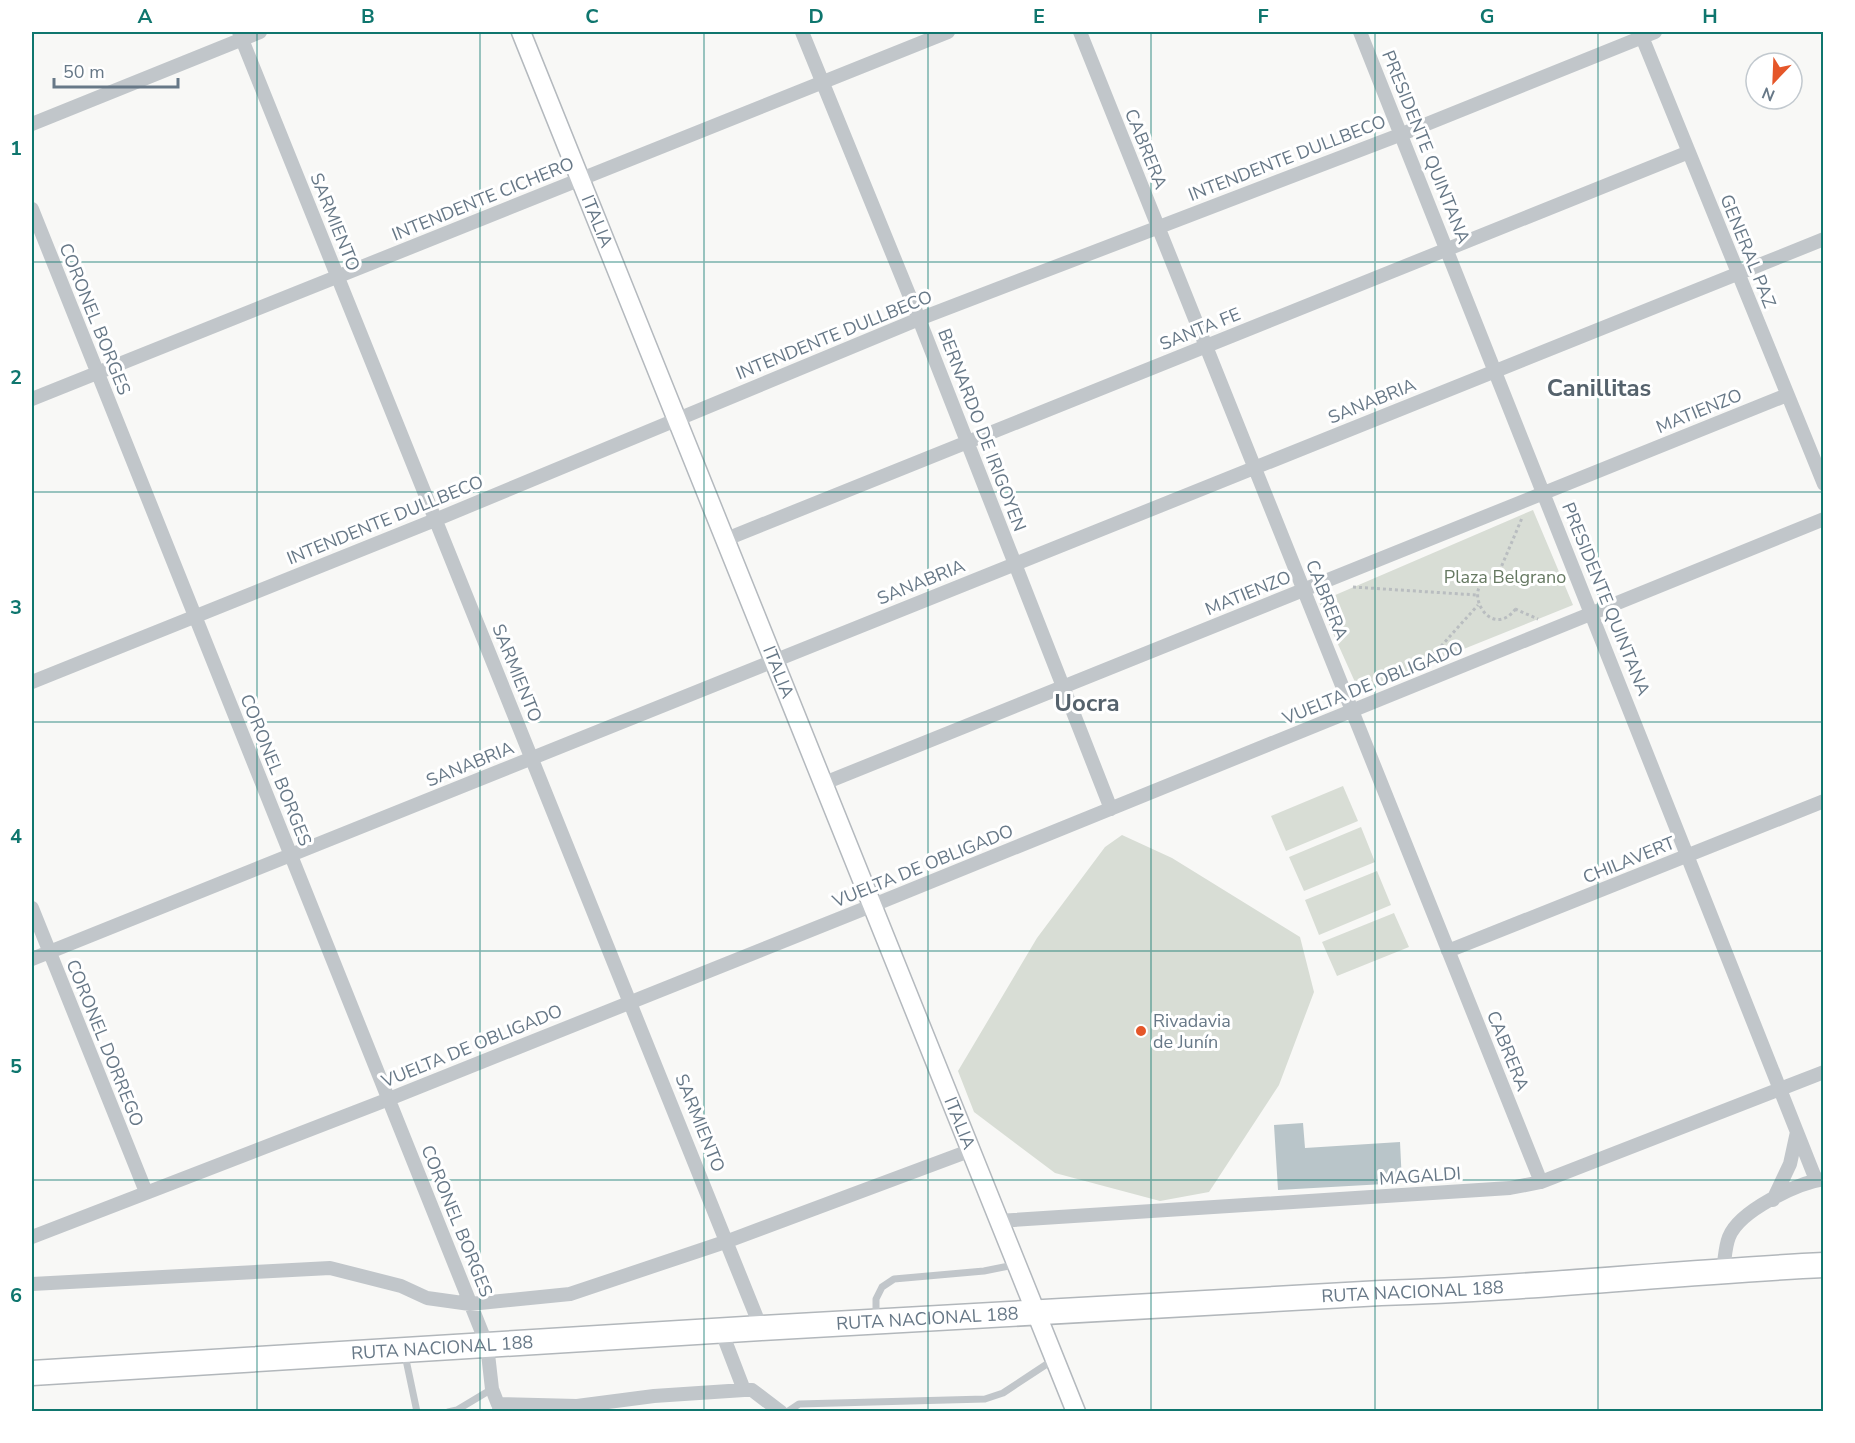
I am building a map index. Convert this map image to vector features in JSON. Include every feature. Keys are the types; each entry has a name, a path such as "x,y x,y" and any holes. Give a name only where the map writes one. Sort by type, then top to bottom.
{"highway":[{"name":"RUTA NACIONAL 188","path":"32,1373 721,1330 1465,1291 1723,1269 1824,1265"}],"street":[{"path":"32,124 241,35 260,32"},
{"name":"ITALIA","path":"521,32 969,1151 1038,1312 1076,1412"},
{"name":"BERNARDO DE IRIGOYEN","path":"802,32 919,319 1110,809"},
{"name":"INTENDENTE CICHERO","path":"32,399 948,32"},
{"name":"CABRERA","path":"1080,32 1541,1182"},
{"name":"PRESIDENTE QUINTANA","path":"1360,32 1593,613 1797,1132 1820,1180"},
{"name":"INTENDENTE DULLBECO","path":"32,682 435,520 919,319 1402,134 1646,33"},
{"name":"GENERAL PAZ","path":"1646,33 1689,152 1824,484"},
{"name":"SARMIENTO","path":"241,35 728,1241 761,1328"},
{"name":"SANTA FE","path":"724,540 1689,152"},
{"name":"CORONEL BORGES","path":"32,209 471,1304 487,1345 492,1389 500,1408"},
{"name":"SANABRIA","path":"32,959 1824,239"},
{"name":"MATIENZO","path":"822,784 1787,395"},
{"name":"VUELTA DE OBLIGADO","path":"32,1237 389,1099 871,906 1824,519"},
{"name":"CHILAVERT","path":"1449,951 1824,801"},
{"name":"CORONEL DORREGO","path":"32,908 146,1192"},
{"name":"MAGALDI","path":"998,1221 1510,1188 1541,1182 1824,1072"},
{"path":"1773,1200 1790,1164 1797,1132"},
{"path":"32,1284 87,1279 330,1268 401,1286 427,1298 471,1304 570,1294 728,1241 969,1151"},
{"path":"1723,1269 1729,1236 1740,1220 1773,1200 1820,1180"},
{"path":"721,1330 744,1390"},
{"path":"500,1408 577,1406 654,1396 752,1390 781,1412"}],"lane":[{"path":"876,1322 876,1299 882,1287 894,1279 984,1271 1017,1264"},
{"path":"404,1351 417,1412"},
{"path":"787,1412 799,1404 985,1399 1002,1394 1055,1359"},
{"path":"448,1412 457,1410 492,1389"}],"path":[{"path":"1497,577 1530,498"},
{"path":"1504,578 1497,577 1485,581 1477,595 1478,605 1487,616 1500,619 1513,613 1517,606"},
{"path":"1351,587 1477,595"},
{"path":"1423,666 1478,605"}],"green space":[{"name":"Plaza Belgrano","path":"1533,510 1573,605 1359,691 1319,602"},
{"path":"1343,786 1358,821 1286,851 1271,816"},
{"path":"1361,827 1375,862 1304,891 1289,857"},
{"name":"Rivadavia de Junín","path":"1122,835 1172,858 1300,937 1314,992 1279,1085 1209,1192 1160,1201 1055,1173 974,1112 958,1071 1037,938 1105,847"},
{"path":"1377,871 1391,905 1319,935 1305,900"},
{"path":"1394,913 1409,947 1337,976 1322,942"}],"shaded area":[{"path":"1303,1123 1305,1148 1400,1142 1402,1183 1278,1190 1274,1125"}],"place":[{"name":"Rivadavia de Junín","path":"1141,1031"}],"district":[{"name":"Canillitas","path":"1599,388"},
{"name":"Uocra","path":"1087,703"}]}
